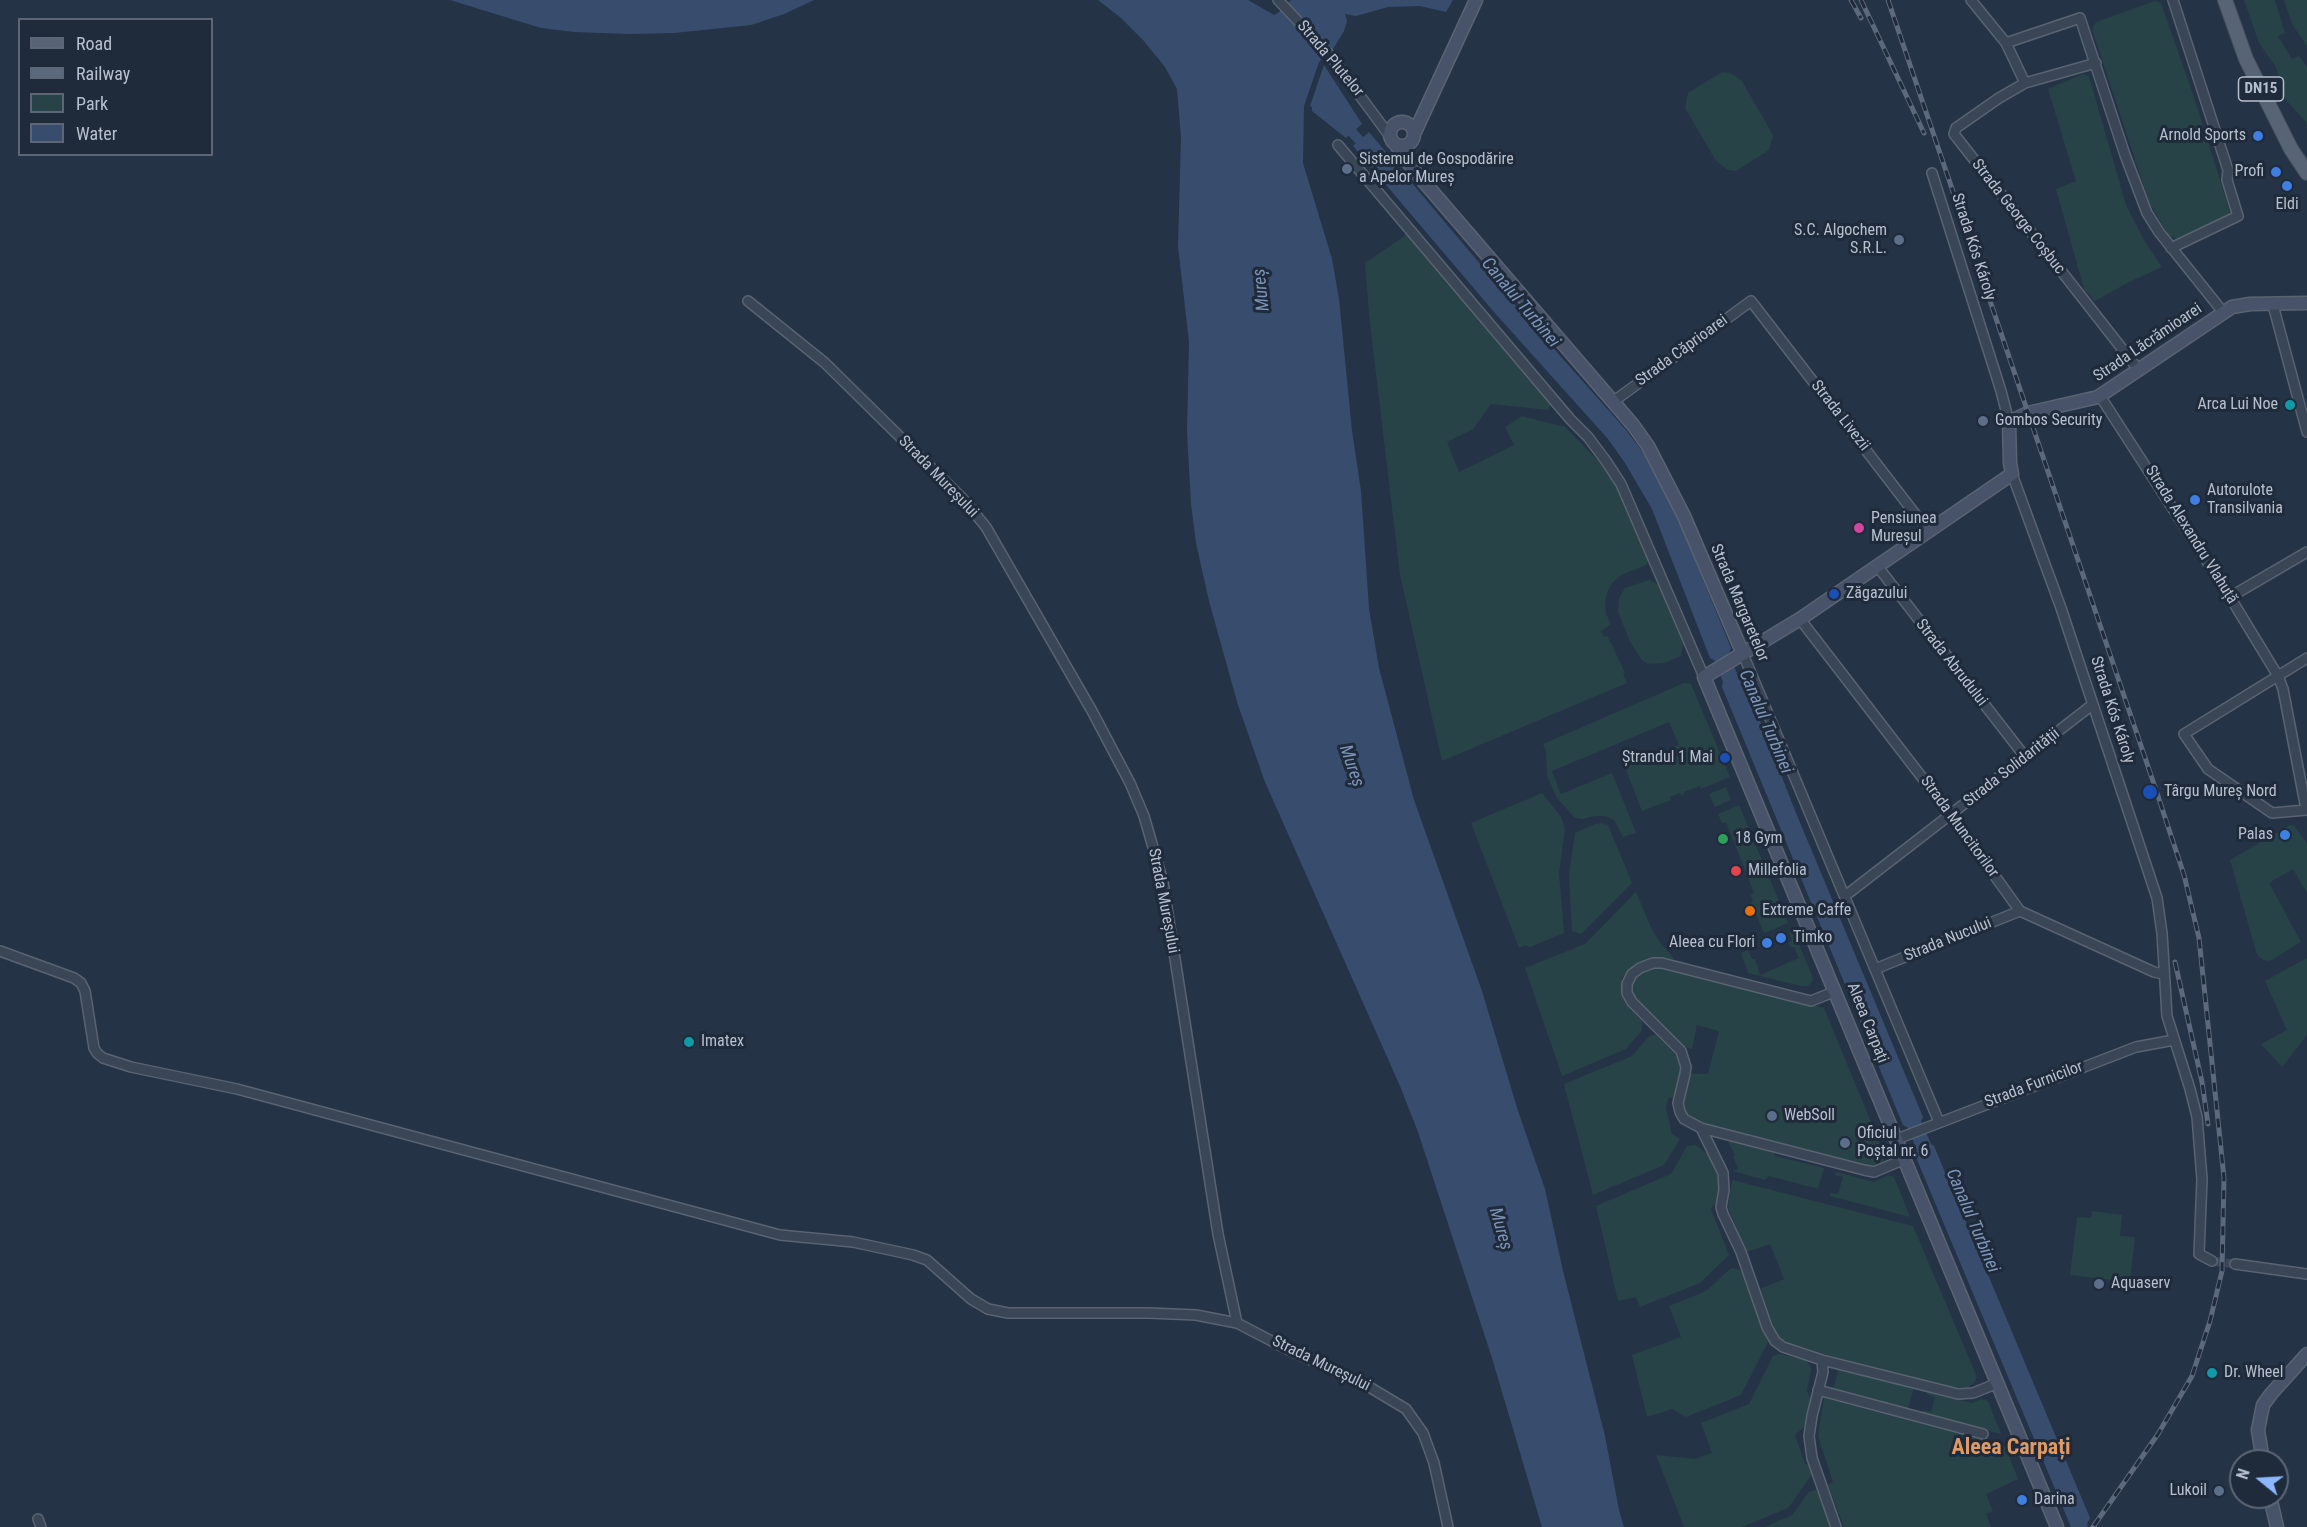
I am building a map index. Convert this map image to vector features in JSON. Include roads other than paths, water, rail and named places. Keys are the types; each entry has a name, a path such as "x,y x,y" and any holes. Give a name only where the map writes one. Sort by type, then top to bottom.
{"main road":[{"name":"DN15","path":"2225,0 2246,59 2291,149 2307,173"}],"street":[{"name":"Strada Plutelor","path":"1279,0 1329,54 1380,120 1397,134"},
{"path":"1397,134 1413,141 1414,134 1476,0"},
{"path":"1971,0 2006,43 2025,83"},
{"path":"2171,248 2238,216 2227,180 2228,170 2174,0"},
{"path":"2006,43 2080,18 2139,195 2153,223 2223,312"},
{"name":"Strada George Coșbuc","path":"2096,63 2025,83 1956,128 1954,136 2138,369"},
{"path":"1397,134 1428,104"},
{"path":"1397,134 1412,126 1414,134"},
{"name":"Strada Margaretelor","path":"1397,134 1405,159 1614,401 1647,446 1684,516 1738,657 1845,896 1939,1122"},
{"path":"1338,145 1606,461 1621,484 1709,674 1800,620 2012,474"},
{"name":"Strada Kós Károly","path":"1932,173 2001,391 2009,422 2012,474 2061,608 2157,898 2162,933 2167,1016 2197,1116 2202,1179 2199,1254 2212,1261"},
{"name":"Strada Mureșului","path":"748,300 825,363 963,499 986,527 1092,711 1130,783 1148,831 1163,882 1218,1234 1237,1323 1381,1393 1406,1409 1423,1432 1434,1463 1448,1527"},
{"name":"Strada Căprioarei","path":"1614,401 1751,301"},
{"name":"Strada Livezii","path":"1751,301 1929,532"},
{"name":"Strada Lăcrămioarei","path":"2009,422 2028,414 2100,396 2232,307 2250,304 2307,303"},
{"path":"2273,305 2307,432"},
{"name":"Strada Alexandru Vlahuță","path":"2100,396 2230,597 2278,676 2283,689 2307,809"},
{"path":"2230,597 2307,552"},
{"name":"Strada Abrudului","path":"1878,567 2026,758"},
{"name":"Strada Muncitorilor","path":"1800,620 1951,815 2020,911 2163,974"},
{"path":"2307,658 2184,734 2208,769 2272,813 2307,809"},
{"name":"Aleea Carpați","path":"1709,674 1836,991 1900,1138 1905,1159 2055,1526"},
{"name":"Strada Solidarității","path":"1845,896 2092,705"},
{"name":"Strada Nucului","path":"1875,969 2020,911"},
{"path":"0,951 74,978 81,983 85,991 94,1048 103,1058 131,1067 237,1089 780,1235 853,1242 913,1255 927,1260 971,1299 988,1309 1008,1313 1149,1312 1196,1315 1237,1323"},
{"path":"1836,991 1811,1001 1662,963 1646,965 1632,974 1627,984 1627,993 1632,1002 1681,1050 1686,1067 1678,1103 1684,1119 1701,1128 1874,1172 1905,1159"},
{"name":"Strada Furnicilor","path":"1900,1138 2136,1047 2174,1040"},
{"path":"1701,1128 1720,1166 1724,1183 1721,1207 1741,1252 1767,1327 1775,1341 1783,1347 1822,1360 1958,1394 1973,1393 1998,1383"},
{"path":"2235,1264 2307,1275"},
{"path":"2261,1449 2258,1430 2263,1405 2307,1354"},
{"path":"1822,1360 1823,1372 1809,1436 1812,1458 1836,1527"},
{"path":"1818,1390 1983,1434"},
{"path":"2273,1509 2277,1527"}],"water":[{"path":"450,0 814,0 784,14 751,25 674,33 629,34 541,28"},
{"name":"Mureș","path":"1098,0 1248,0 1274,15 1291,0 1453,0 1446,12 1420,6 1388,7 1356,16 1345,14 1347,21 1344,31 1333,49 1319,62 1304,106 1303,163 1332,259 1339,299 1352,431 1361,491 1369,609 1379,668 1414,800 1482,991 1518,1111 1545,1189 1563,1271 1605,1436 1624,1527 1542,1527 1492,1358 1418,1132 1400,1086 1265,782 1238,705 1209,601 1196,543 1191,504 1187,432 1189,342 1178,246 1181,137 1177,89 1165,67 1143,40 1121,18"},
{"path":"1324,65 1362,124 1346,138 1312,111 1310,106"},
{"name":"Canalul Turbinei","path":"1369,132 1507,296 1626,430 1642,451 1669,497 1731,648 1729,654 1738,676 1743,678 1796,813 1923,1117 1921,1121 1934,1146 2090,1518 2088,1527 2071,1527 1915,1155 1917,1150 1907,1127 1903,1125 1722,687 1723,682 1715,661 1710,658 1652,509 1608,439 1494,312 1353,146"}],"waterway":[{"name":"Canalul Turbinei","path":"1343,122 1369,151"}],"tunnel":[{"path":"2212,1261 2235,1264"}],"railway":[{"path":"1851,0 1861,18"},
{"path":"1861,0 1924,133"},
{"path":"1888,0 2156,790 2184,875 2199,938 2224,1178 2222,1271 2210,1321 2192,1376 2158,1434 2093,1527"},
{"path":"2175,962 2202,1082 2208,1124"}],"place":[{"name":"Arnold Sports","path":"2258,136"},
{"name":"Sistemul de Gospodărire a Apelor Mureș","path":"1347,169"},
{"name":"Profi","path":"2276,172"},
{"name":"Eldi","path":"2287,186"},
{"name":"S.C. Algochem S.R.L.","path":"1899,240"},
{"name":"Arca Lui Noe","path":"2290,405"},
{"name":"Gombos Security","path":"1983,421"},
{"name":"Autorulote Transilvania","path":"2195,500"},
{"name":"Pensiunea Mureșul","path":"1859,528"},
{"name":"Zăgazului","path":"1834,594"},
{"name":"Ștrandul 1 Mai","path":"1725,758"},
{"name":"Târgu Mureș Nord","path":"2150,792"},
{"name":"Palas","path":"2285,835"},
{"name":"18 Gym","path":"1723,839"},
{"name":"Millefolia","path":"1736,871"},
{"name":"Extreme Caffe","path":"1750,911"},
{"name":"Timko","path":"1781,938"},
{"name":"Aleea cu Flori","path":"1767,943"},
{"name":"Imatex","path":"689,1042"},
{"name":"WebSoll","path":"1772,1116"},
{"name":"Oficiul Poștal nr. 6","path":"1845,1143"},
{"name":"Aquaserv","path":"2099,1284"},
{"name":"Dr. Wheel","path":"2212,1373"},
{"name":"Lukoil","path":"2219,1491"},
{"name":"Darina","path":"2022,1500"}],"district":[{"name":"Aleea Carpați","path":"2011,1448"}]}
